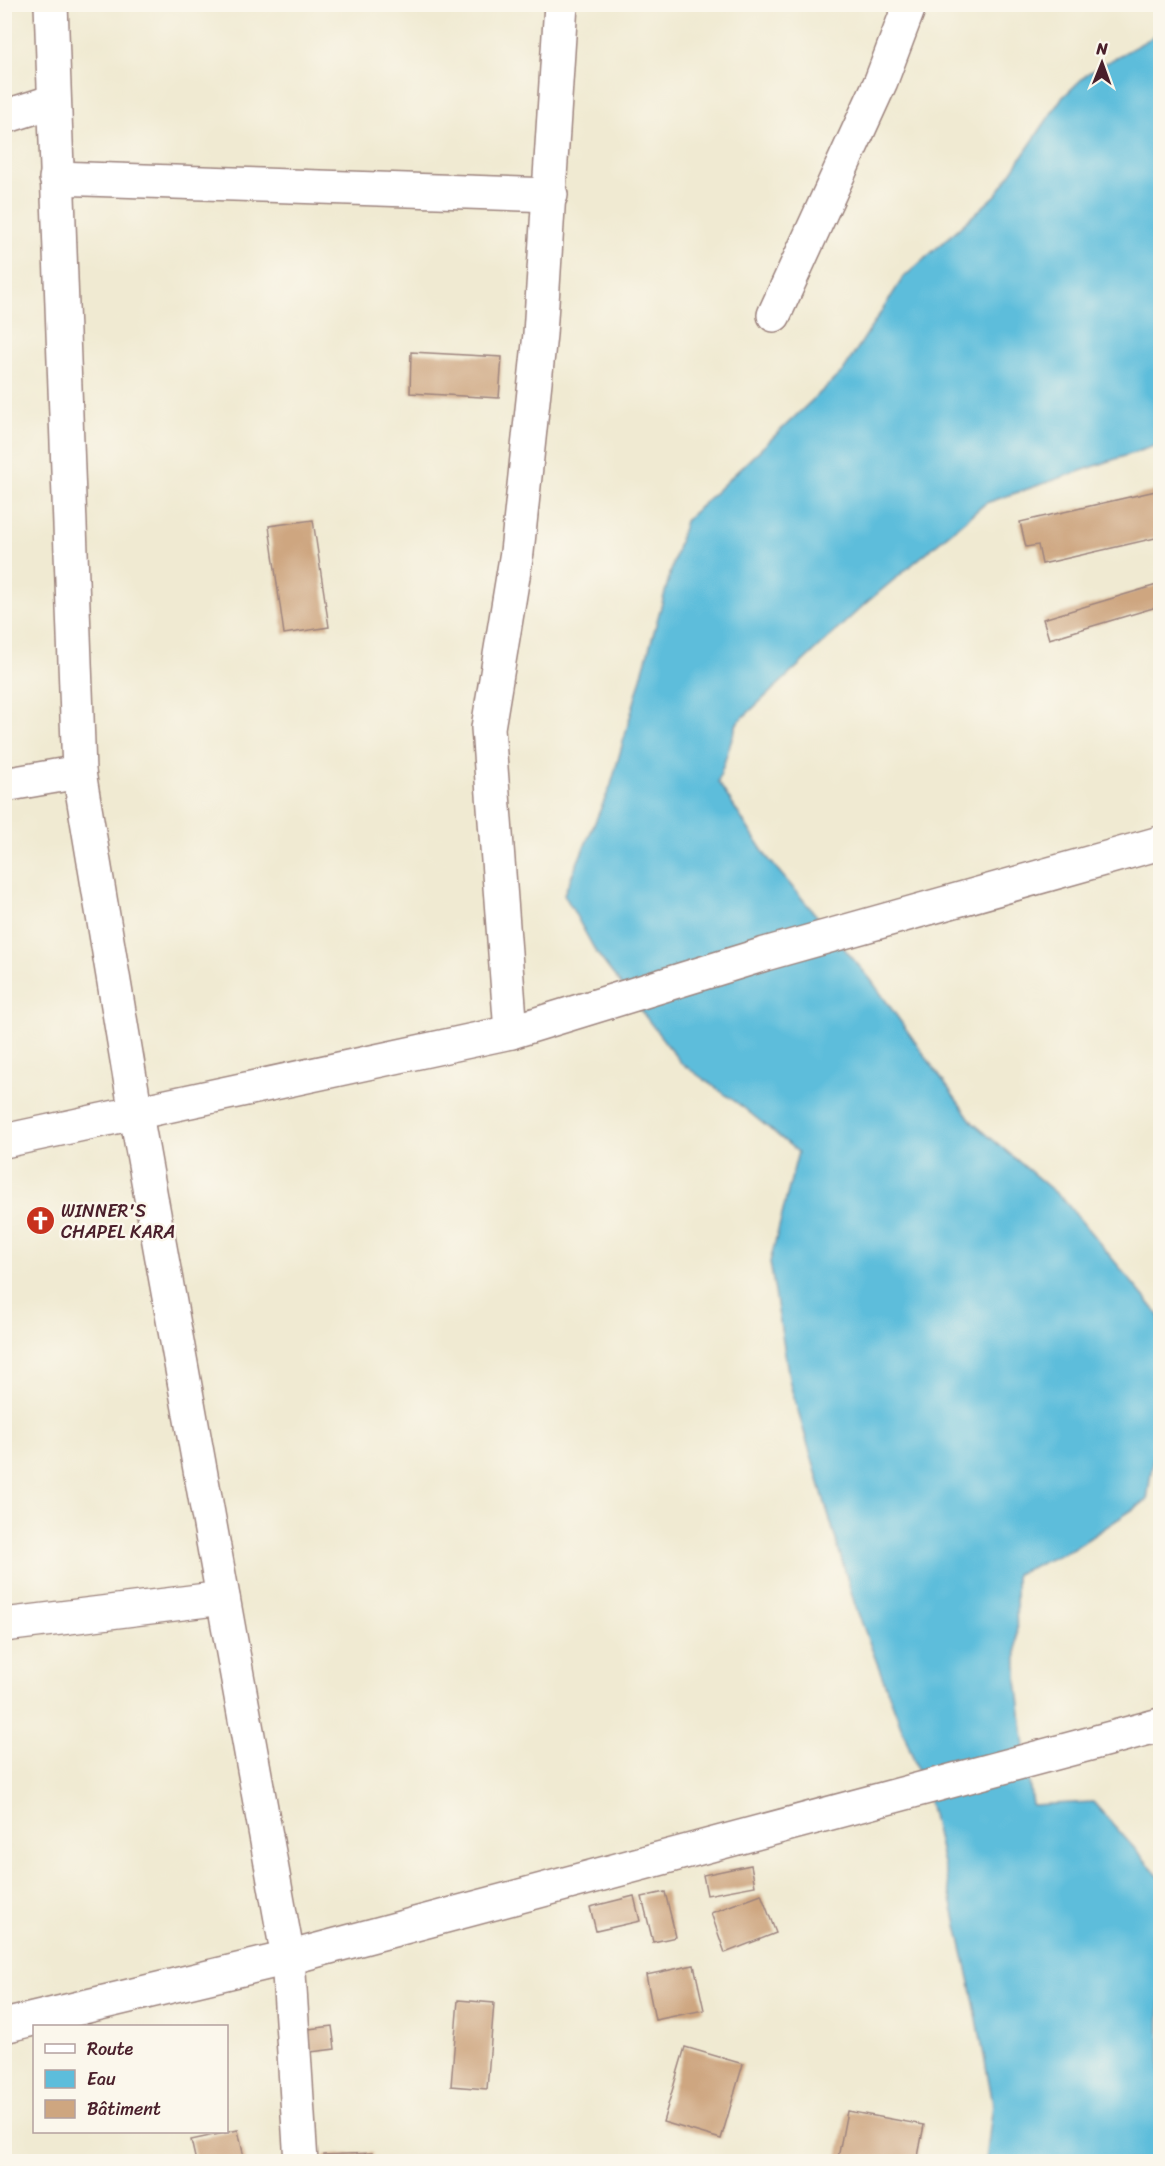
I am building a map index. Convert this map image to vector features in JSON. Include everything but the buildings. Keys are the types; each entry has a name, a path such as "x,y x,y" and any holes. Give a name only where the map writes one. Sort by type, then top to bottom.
{"street":[{"path":"51,4 79,772 136,1114 288,1958 302,2162"},
{"path":"511,1032 488,728 516,552 540,334 551,195 561,4"},
{"path":"774,315 881,81 910,4"},
{"path":"4,117 54,101"},
{"path":"56,178 551,195"},
{"path":"4,784 79,772"},
{"path":"4,1141 511,1032 765,954 1161,843"},
{"path":"4,1625 223,1598"},
{"path":"4,2026 288,1958 1161,1725"}],"water":[{"path":"1160,33 1160,444 986,503 866,603 737,723 718,782 766,856 871,980 973,1123 1063,1199 1159,1315 1160,1411 1147,1500 1073,1549 1016,1574 1017,1680 1032,1805 1093,1802 1160,1877 1160,2161 986,2161 993,2103 971,1987 928,1797 855,1605 790,1384 770,1262 798,1152 744,1108 681,1063 596,952 564,894 611,785 685,521 843,371 903,278 996,195 1061,99 1088,73"}],"place":[{"name":"WINNER'S CHAPEL KARA","path":"40,1221"}]}
